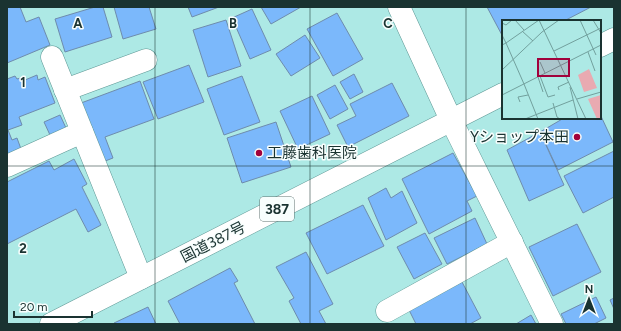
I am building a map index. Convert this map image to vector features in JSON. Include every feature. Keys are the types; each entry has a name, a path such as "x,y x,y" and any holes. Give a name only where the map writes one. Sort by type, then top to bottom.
{"main road":[{"path":"399,7 452,120 552,324"},
{"path":"601,45 614,38"},
{"path":"52,57 141,278"},
{"path":"65,90 146,60"},
{"name":"国道387号","path":"51,324 502,95"},
{"path":"7,166 82,132"},
{"path":"387,311 512,242"}],"building":[{"path":"7,7 20,7 26,22 39,17 50,45 7,63"},
{"path":"95,7 103,7 112,37 65,52 55,19"},
{"path":"114,7 149,7 156,29 123,39"},
{"path":"188,7 219,7 192,17"},
{"path":"261,7 301,7 271,24"},
{"path":"487,7 591,7 566,20 502,20 502,35"},
{"path":"252,9 271,50 250,59 232,18"},
{"path":"337,13 363,59 333,76 307,29"},
{"path":"226,20 241,66 208,77 193,30"},
{"path":"305,35 320,58 291,76 276,54"},
{"path":"189,65 204,102 158,119 143,82"},
{"path":"354,74 363,92 350,99 340,82"},
{"path":"37,75 38,80 45,77 55,103 19,117 22,125 8,130 12,140 17,138 21,149 7,154 7,79 15,76 17,79 24,77 25,80"},
{"path":"242,76 260,122 224,135 207,89"},
{"path":"140,81 154,119 105,137 113,158 87,168 65,109"},
{"path":"392,83 409,116 348,147 337,125 356,116 350,104"},
{"path":"335,85 348,109 330,119 317,95"},
{"path":"312,96 330,134 298,149 280,111"},
{"path":"60,115 66,128 50,135 44,122"},
{"name":"Yショップ本田","path":"601,116 613,142 558,170 540,132 562,119 601,119"},
{"name":"工藤歯科医院","path":"276,122 291,167 242,183 227,138"},
{"path":"540,132 564,185 529,201 507,150"},
{"path":"614,151 614,197 583,213 564,176"},
{"path":"453,153 477,196 467,201 472,211 429,234 402,179"},
{"path":"74,159 87,184 82,187 101,225 88,232 76,209 7,244 7,182 49,161 54,170"},
{"path":"386,188 391,198 402,191 417,223 386,240 368,198"},
{"path":"363,205 384,246 327,274 306,233"},
{"path":"475,218 487,244 447,264 434,238"},
{"path":"577,224 601,272 553,296 529,247"},
{"path":"425,233 442,264 414,279 397,247"},
{"path":"306,252 333,304 319,311 326,324 301,324 289,301 294,298 276,267"},
{"path":"230,268 238,281 234,283 255,324 180,324 168,301"},
{"path":"462,282 481,318 470,324 416,324 409,310"},
{"path":"596,297 606,318 594,324 566,324 561,314"},
{"path":"614,298 614,309 610,300"},
{"path":"148,307 156,324 114,324 114,323"},
{"path":"531,315 536,324 516,324"}],"place":[{"name":"Yショップ本田","path":"577,137"},
{"name":"工藤歯科医院","path":"259,153"}]}
